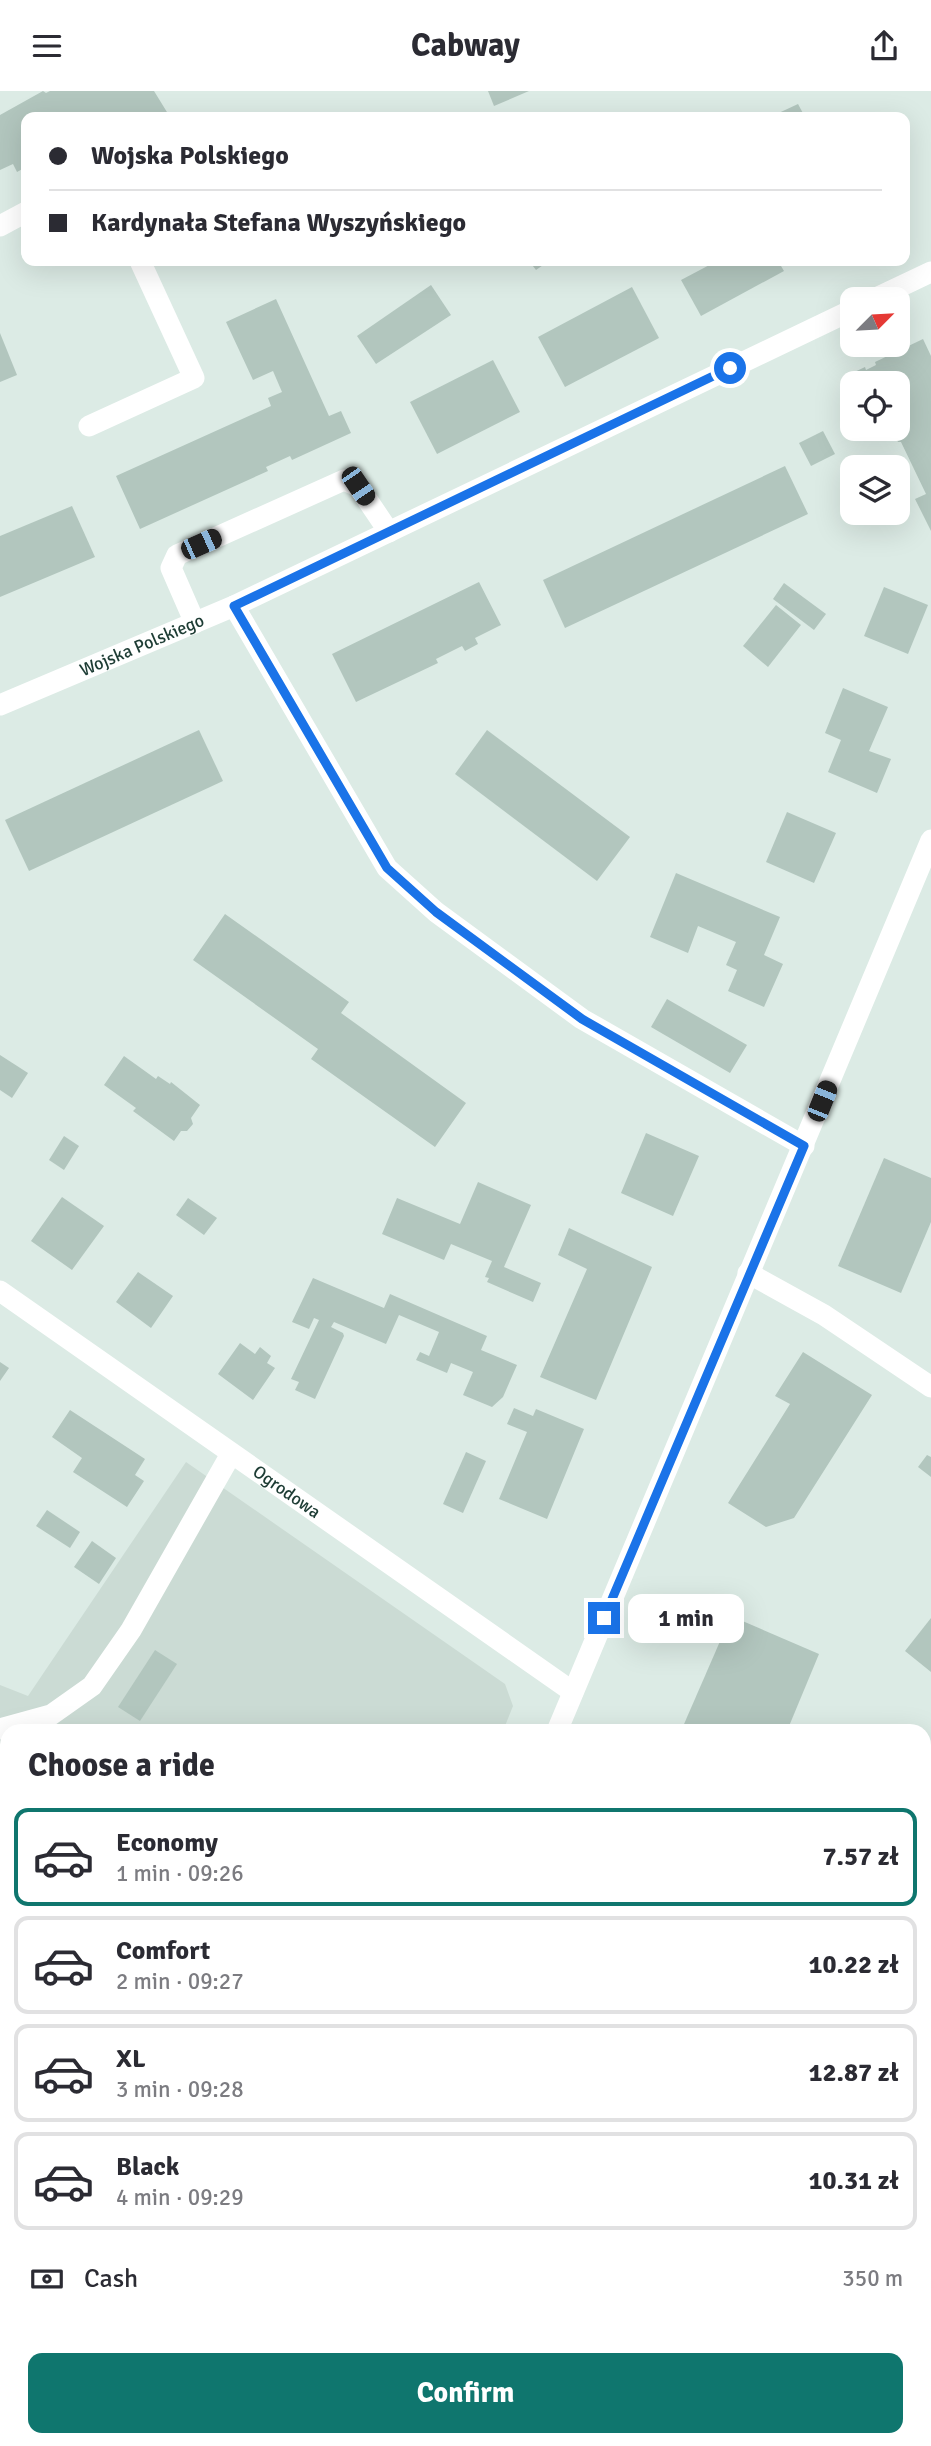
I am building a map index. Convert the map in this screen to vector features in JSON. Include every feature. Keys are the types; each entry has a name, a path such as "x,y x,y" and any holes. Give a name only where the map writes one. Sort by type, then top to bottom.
{"street":[{"path":"0,226 21,215"},
{"path":"89,426 194,378 142,266"},
{"path":"899,287 931,272"},
{"name":"Wojska Polskiego","path":"0,705 234,606 840,316"},
{"path":"195,623 170,568 177,555 344,480 358,486 389,532"},
{"path":"234,606 387,868 436,912 582,1019 804,1146"},
{"path":"559,1724 931,840"},
{"path":"748,1273 824,1315 931,1387"},
{"name":"Ogrodowa","path":"0,1291 573,1692"},
{"path":"18,1724 51,1715 92,1686 131,1630 231,1454"}],"shaded area":[{"path":"186,1462 505,1684 513,1706 506,1724 0,1724 0,1685 28,1696"}],"building":[{"path":"43,91 154,91 167,112 21,112 21,170 17,172 13,164 0,170 0,115"},
{"path":"488,91 529,91 494,106"},
{"path":"798,104 802,112 781,112"},
{"path":"708,266 781,266 784,271 701,316 681,280"},
{"path":"431,285 451,315 376,364 357,336"},
{"path":"632,287 659,338 565,387 538,337"},
{"path":"276,299 329,416 341,411 351,433 292,460 290,456 266,467 268,471 140,529 116,476 271,406 268,398 282,392 273,371 253,380 226,322"},
{"path":"0,333 17,375 0,382"},
{"path":"923,339 931,356 931,531 915,499 926,494 910,461 910,455 898,441 910,441 910,371 857,371 865,367 866,370 885,357 910,357 910,345"},
{"path":"493,360 520,412 437,454 410,402"},
{"path":"823,431 835,454 811,466 799,443"},
{"path":"785,466 808,514 565,628 543,580"},
{"path":"72,506 95,557 0,597 0,536"},
{"path":"479,582 501,625 475,638 478,644 465,651 462,646 436,659 438,663 356,702 332,654"},
{"path":"784,583 826,614 814,630 773,599"},
{"path":"884,587 928,605 908,654 864,636"},
{"path":"776,605 801,625 768,667 743,646"},
{"path":"843,688 888,707 869,751 891,759 877,793 828,772 841,740 825,733"},
{"path":"199,730 223,781 29,871 5,820"},
{"path":"487,730 630,837 597,881 455,774"},
{"path":"787,812 836,833 814,883 766,862"},
{"path":"676,873 780,917 764,955 783,964 764,1007 728,991 737,970 726,965 736,942 698,926 688,953 650,937"},
{"path":"225,914 349,1002 341,1013 466,1103 435,1147 311,1059 318,1049 193,960"},
{"path":"667,999 747,1045 730,1073 651,1027"},
{"path":"0,1055 28,1073 12,1098 0,1090"},
{"path":"124,1056 156,1079 158,1076 170,1084 171,1082 200,1105 191,1118 193,1124 187,1131 181,1131 174,1141 133,1111 136,1108 104,1085"},
{"path":"646,1133 699,1156 673,1216 621,1193"},
{"path":"64,1136 79,1146 64,1170 49,1160"},
{"path":"884,1158 931,1178 931,1222 901,1293 838,1266"},
{"path":"478,1182 531,1205 504,1267 541,1283 533,1302 487,1282 489,1278 485,1277 492,1261 451,1244 444,1260 382,1234 397,1198 460,1224"},
{"path":"62,1197 104,1226 72,1270 31,1241"},
{"path":"188,1198 217,1218 204,1235 176,1215"},
{"path":"569,1228 652,1267 596,1400 540,1377 587,1269 558,1255"},
{"path":"138,1272 173,1296 151,1328 116,1302"},
{"path":"313,1278 384,1308 390,1294 487,1336 481,1350 517,1365 503,1397 492,1407 463,1395 473,1372 451,1363 447,1373 416,1360 420,1352 429,1356 439,1332 399,1315 386,1344 334,1322 331,1327 344,1336 315,1399 295,1390 299,1382 291,1379 319,1320 314,1318 309,1329 292,1322"},
{"path":"240,1343 255,1354 260,1347 271,1356 267,1363 275,1368 253,1400 218,1374"},
{"path":"803,1352 872,1395 794,1518 766,1527 728,1503 790,1404 775,1396"},
{"path":"0,1362 9,1368 0,1381"},
{"path":"514,1408 533,1416 536,1409 584,1429 547,1519 499,1499 527,1432 507,1424"},
{"path":"70,1410 145,1459 135,1475 144,1481 127,1507 73,1472 82,1458 52,1437"},
{"path":"466,1452 486,1461 463,1513 443,1504"},
{"path":"927,1455 931,1457 931,1477 918,1467"},
{"path":"47,1510 80,1532 70,1548 36,1526"},
{"path":"92,1541 116,1558 99,1584 74,1567"},
{"path":"731,1616 819,1654 790,1724 684,1724"},
{"path":"931,1618 931,1672 905,1651"},
{"path":"155,1650 177,1664 140,1721 118,1707"}],"route":[{"path":"604,1618 804,1146 582,1019 436,912 387,868 234,606 730,368"}]}
